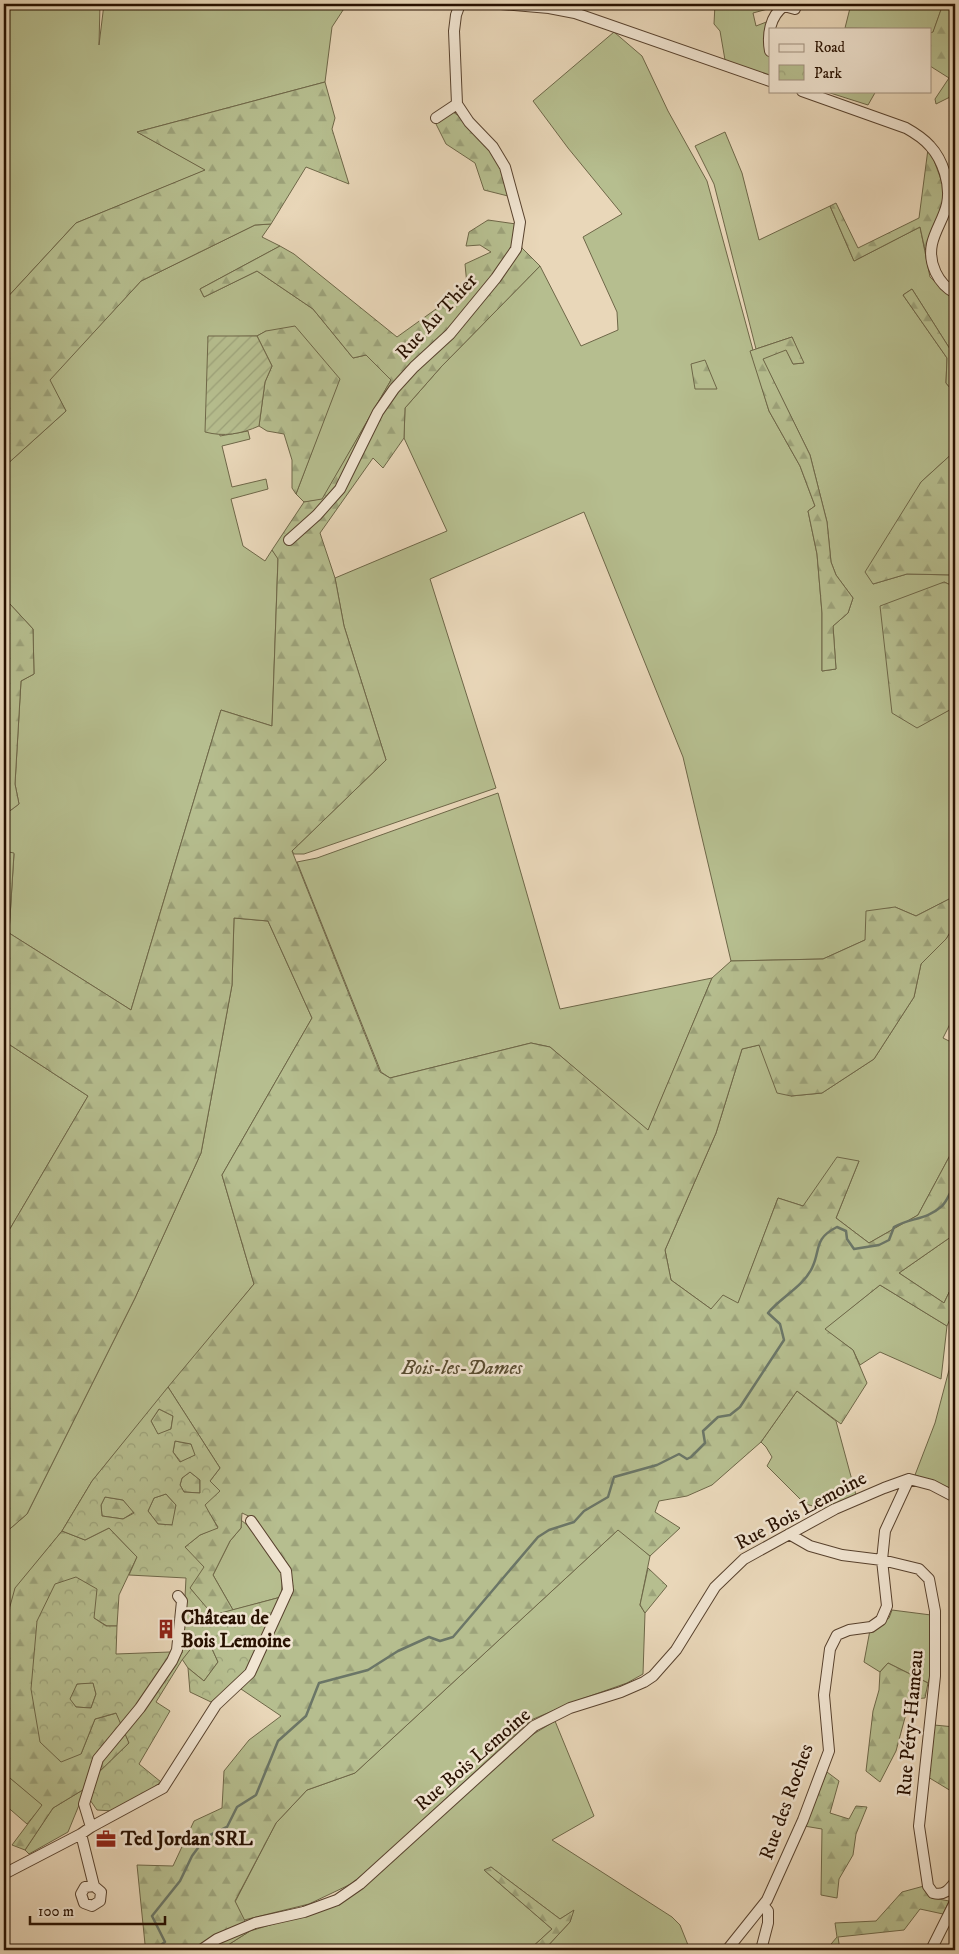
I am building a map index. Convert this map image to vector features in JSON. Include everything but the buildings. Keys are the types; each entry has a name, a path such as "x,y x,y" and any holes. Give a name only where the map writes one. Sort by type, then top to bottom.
{"street":[{"path":"436,118 457,104 454,31 456,15 460,4"},
{"path":"501,4 549,8 575,13 769,81"},
{"path":"770,28 779,11 784,6 795,9"},
{"path":"805,92 906,128 920,136 931,147 939,161 949,190 947,205 932,246 934,272 948,289 955,293"},
{"name":"Rue Au Thier","path":"289,540 317,515 340,490 378,412 394,388 450,334 496,278 516,249 520,222 505,167 493,147 469,122 457,104"},
{"path":"882,1560 886,1531 909,1479 932,1486 955,1497"},
{"name":"Rue Bois Lemoine","path":"201,1950 217,1939 254,1923 304,1912 337,1900 360,1884 534,1726 570,1708 621,1692 653,1676 676,1650 724,1576 744,1559 835,1509 909,1479"},
{"path":"4,1874 163,1788 216,1705 250,1673 288,1590 286,1571 251,1522"},
{"name":"Rue Péry-Hameau","path":"789,1534 810,1546 842,1554 919,1568 930,1578 935,1611 935,1676 919,1826 928,1886 933,1893 939,1895 947,1891 955,1882"},
{"name":"Rue des Roches","path":"727,1950 763,1906 774,1886 803,1820 829,1751 824,1695 830,1649 838,1635 849,1630 871,1627 881,1620 887,1606 882,1560"},
{"path":"91,1827 84,1804 98,1759 140,1708 177,1650 182,1601 178,1596"},
{"path":"81,1834 94,1886"},
{"path":"931,1950 955,1902"},
{"path":"761,1950 768,1923 768,1911 763,1906"}],"green space":[{"path":"4,4 100,4 99,45 104,4 347,4 332,27 325,82 137,132 206,170 76,223 4,301"},
{"path":"715,4 775,4 775,7 753,13 756,26 769,21 764,43 769,54 769,77 725,60 720,31 714,24"},
{"path":"851,4 943,4 933,33 932,28 845,28"},
{"path":"943,4 955,4 955,105 950,97 936,104 935,99 949,78 932,67 933,32"},
{"path":"614,32 642,56 668,111 707,181 753,350 751,351 769,411 800,466 815,506 808,511 817,554 822,613 822,671 836,669 833,626 848,613 853,598 836,575 831,562 827,522 810,455 762,358 786,349 793,364 803,363 792,337 756,349 714,184 695,146 725,132 742,173 759,240 830,206 854,261 920,227 930,277 955,300 955,357 912,289 903,295 947,358 946,383 951,389 955,387 955,451 921,482 873,584 907,574 955,575 955,587 944,582 917,727 955,707 955,896 916,916 895,907 865,940 823,959 731,961 683,757 584,512 430,579 496,788 304,854 294,854 292,851 386,760 344,626 335,578 447,531 404,438 405,408 441,367 540,266 581,346 618,330 617,312 583,237 622,214 568,148 533,101"},
{"path":"325,82 335,118 332,129 349,184 306,167 271,224 255,225 141,281 50,380 66,411 4,467 4,301 76,223 205,170 137,132"},
{"path":"827,92 875,92 868,105"},
{"path":"453,112 486,134 512,197 484,190 475,163 446,144 435,122 439,122"},
{"path":"928,149 947,196 934,234 925,250 920,227 854,261 830,206 836,203 858,248 919,218"},
{"name":"Bois-les-Dames","path":"488,220 516,224 522,248 540,266 441,367 405,408 404,438 383,468 373,458 320,533 335,578 344,626 386,760 292,851 380,1072 390,1078 531,1043 550,1047 648,1130 712,978 731,961 823,959 865,940 866,911 895,907 916,916 955,896 955,924 946,939 921,964 914,997 874,1059 822,1093 791,1096 777,1093 759,1045 742,1049 716,1133 665,1250 671,1280 711,1309 723,1295 738,1303 778,1198 803,1206 837,1157 859,1161 836,1218 869,1243 918,1215 955,1146 955,1234 899,1273 944,1303 955,1280 955,1308 947,1326 880,1285 825,1329 853,1350 867,1383 841,1424 797,1391 761,1442 712,1485 687,1496 659,1501 655,1512 680,1528 650,1556 618,1530 355,1773 307,1790 276,1823 235,1901 250,1931 220,1950 139,1950 145,1944 137,1865 173,1866 194,1821 222,1808 224,1771 249,1740 281,1716 241,1689 293,1586 257,1520 242,1513 241,1528 230,1541 213,1575 233,1610 213,1616 190,1588 185,1547 200,1535 218,1527 204,1505 210,1481 220,1468 168,1387 254,1284 222,1175 312,1018 268,921 234,918 232,985 201,1153 135,1298 27,1514 4,1534 4,1239 88,1096 4,1041 4,851 14,853 9,933 131,1010 221,710 272,726 278,559 272,550 304,502 322,499 391,380 366,355 353,358 313,309 257,271 204,297 200,289 280,246 294,254 397,337 467,285 465,264 491,252 480,245 466,246 469,232"},
{"path":"271,224 262,237 280,246 200,289 204,297 257,271 313,309 353,358 366,355 391,380 322,500 304,502 296,494 339,379 266,331 257,336 208,337 220,436 248,431 250,439 222,446 232,487 266,479 268,489 231,499 243,546 265,561 272,550 278,558 272,726 221,710 131,1010 9,933 14,854 4,851 4,813 7,813 19,804 15,784 21,681 34,674 33,629 9,603 4,607 4,467 66,411 49,380 141,281 255,225"},
{"path":"912,289 955,357 955,387 951,389 946,383 947,358 903,295"},
{"path":"295,326 340,379 296,494 292,488 292,460 284,434 267,431 259,426 265,382 272,366 257,336 266,331"},
{"path":"208,336 257,336 272,366 265,382 259,426 232,434 205,432"},
{"path":"792,337 804,363 793,364 786,350 763,359 810,455 827,522 831,562 836,575 853,598 848,613 833,626 836,669 822,671 822,613 817,554 808,511 815,506 800,466 769,411 750,351"},
{"path":"705,360 717,389 695,389 691,364"},
{"path":"955,451 955,575 907,574 873,584 865,572 921,482"},
{"path":"944,582 955,587 955,707 917,728 892,713 880,606"},
{"path":"9,603 33,629 34,674 21,681 15,784 19,804 7,813 4,813 4,607"},
{"path":"498,793 560,1009 712,978 648,1131 550,1047 531,1043 390,1078 381,1072 297,862 317,858"},
{"path":"234,918 268,921 312,1018 222,1175 254,1284 92,1481 62,1531 16,1588 4,1628 4,1534 27,1514 135,1298 201,1153 232,985"},
{"path":"955,924 955,1024 951,1022 943,1038 955,1044 955,1146 918,1215 869,1243 836,1218 859,1161 803,1206 778,1198 738,1304 711,1309 671,1280 665,1250 716,1133 742,1049 759,1045 791,1096 822,1093 874,1059 914,997 921,964 946,939"},
{"path":"4,1041 88,1096 4,1239"},
{"path":"955,1234 955,1280 944,1303 899,1273"},
{"path":"880,1285 947,1326 941,1379 880,1352 860,1365 853,1350 824,1329"},
{"path":"955,1308 955,1492 950,1488 915,1475 935,1423 949,1370 953,1313"},
{"path":"168,1387 220,1468 210,1481 220,1491 205,1505 218,1528 200,1535 185,1547 204,1567 190,1588 213,1615 281,1597 245,1674 211,1702 190,1692 188,1668 204,1681 218,1662 209,1642 193,1646 182,1660 156,1702 170,1711 139,1764 161,1782 113,1811 97,1810 90,1800 94,1777 129,1743 116,1713 95,1719 81,1754 61,1762 40,1742 31,1689 37,1621 55,1584 76,1577 97,1589 94,1618 106,1626 117,1626 116,1654 182,1653 186,1578 129,1575 137,1557 109,1528 85,1540 62,1531 92,1481","holes":["159,1409 173,1416 171,1429 158,1434 151,1421","175,1441 191,1444 195,1455 180,1462 173,1452","190,1472 200,1480 200,1493 184,1492 180,1485 182,1478","166,1494 176,1505 172,1525 158,1524 148,1511 154,1498","105,1497 123,1500 134,1513 123,1519 102,1516 101,1505","93,1683 96,1694 91,1708 76,1707 70,1699 77,1684"]},
{"path":"797,1391 836,1421 856,1495 825,1509 805,1504 767,1466 772,1457 761,1442"},
{"path":"159,1409 173,1416 171,1429 158,1435 151,1421"},
{"path":"175,1441 191,1444 196,1455 181,1462 173,1452"},
{"path":"190,1472 200,1480 200,1493 184,1492 180,1485 182,1478"},
{"path":"166,1494 176,1505 173,1525 158,1524 148,1511 154,1498"},
{"path":"105,1497 123,1500 134,1512 123,1519 102,1516 101,1505"},
{"path":"241,1520 258,1534 283,1574 281,1597 233,1610 213,1575 230,1541 241,1528"},
{"path":"109,1528 137,1557 119,1595 117,1626 107,1626 94,1618 37,1621 81,1754 95,1719 117,1713 129,1743 94,1777 86,1788 53,1808 25,1850 12,1845 42,1805 4,1773 4,1628 15,1588 62,1531 85,1540"},
{"path":"619,1529 650,1556 640,1605 645,1613 643,1674 627,1683 576,1701 531,1720 373,1866 351,1884 309,1904 244,1920 235,1902 276,1823 307,1790 355,1773"},
{"path":"648,1568 667,1586 645,1613 640,1605"},
{"path":"892,1610 931,1615 931,1673 928,1683 888,1663 880,1672 864,1662 870,1630 889,1618"},
{"path":"209,1642 218,1662 204,1681 188,1668 182,1659 193,1646"},
{"path":"888,1663 928,1683 925,1698 910,1699 896,1751 880,1782 866,1771 873,1711 879,1690 880,1672"},
{"path":"93,1682 96,1694 91,1708 76,1707 69,1699 77,1684"},
{"path":"555,1721 594,1816 552,1840 672,1917 680,1925 690,1950 544,1950 570,1922 573,1911 560,1919 491,1867 485,1871 552,1929 529,1950 220,1950 250,1931 337,1905 522,1741"},
{"path":"934,1725 955,1727 955,1781 951,1791 928,1777"},
{"path":"827,1772 839,1781 830,1813 849,1819 856,1806 867,1807 856,1834 853,1855 839,1879 837,1898 821,1895 822,1829 804,1826"},
{"path":"4,1773 43,1805 27,1824 4,1804"},
{"path":"86,1788 68,1832 29,1854 25,1850 53,1808"},
{"path":"491,1867 560,1919 574,1910 570,1922 544,1950 529,1950 552,1929 484,1870"},
{"path":"924,1886 933,1898 949,1901 943,1914 920,1909 904,1930 838,1937 840,1950 826,1950 837,1937 835,1923 876,1921 902,1892"}],"waterway":[{"path":"153,1950 165,1942 152,1916 180,1881 192,1856 206,1837 227,1827 237,1807 256,1795 278,1741 306,1716 319,1683 368,1670 398,1651 429,1637 440,1641 453,1637 538,1537 549,1530 574,1522 584,1511 608,1497 614,1477 657,1465 679,1454 687,1459 691,1457 705,1443 703,1431 718,1417 730,1415 740,1407 784,1340 780,1324 768,1313 808,1275 815,1262 819,1245 824,1236 837,1227 846,1231 847,1239 854,1249 879,1245 889,1240 894,1227 936,1211 946,1201 955,1185"}],"place":[{"name":"Château de Bois Lemoine","path":"166,1629"},
{"name":"Ted Jordan SRL","path":"106,1839"}]}
